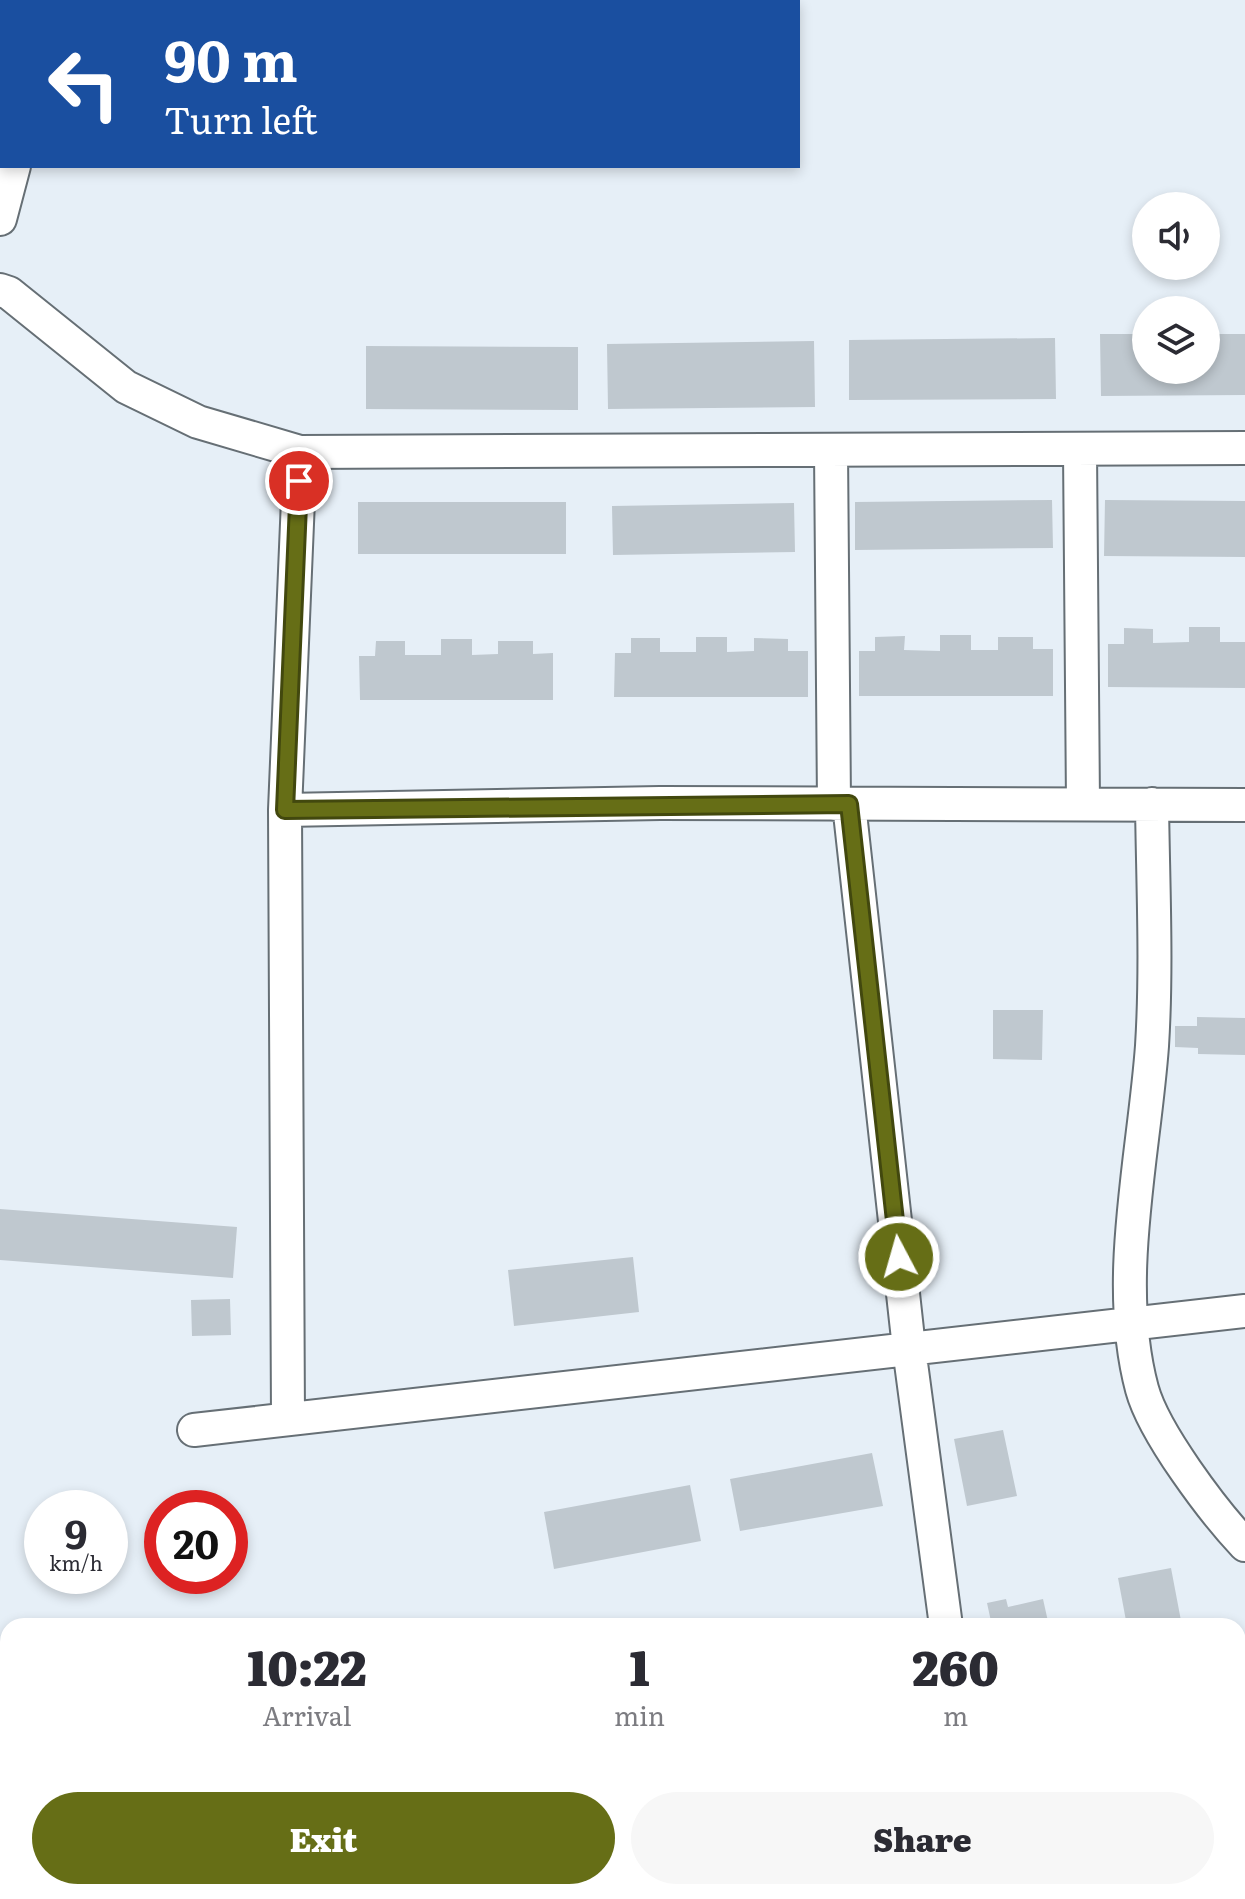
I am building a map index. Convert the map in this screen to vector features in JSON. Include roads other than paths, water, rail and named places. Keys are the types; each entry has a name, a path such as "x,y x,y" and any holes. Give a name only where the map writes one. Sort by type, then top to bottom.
{"street":[{"path":"0,219 13,168"},
{"path":"0,290 9,293 126,387 198,422 300,452 1245,448"},
{"path":"831,450 842,804 945,1618"},
{"path":"1080,450 1083,804"},
{"path":"288,1419 285,810 300,452"},
{"path":"285,810 842,804 1245,805"},
{"path":"1152,804 1152,1044 1130,1280 1130,1323 1143,1391 1175,1452 1245,1545"},
{"path":"194,1430 1245,1311"}]}
